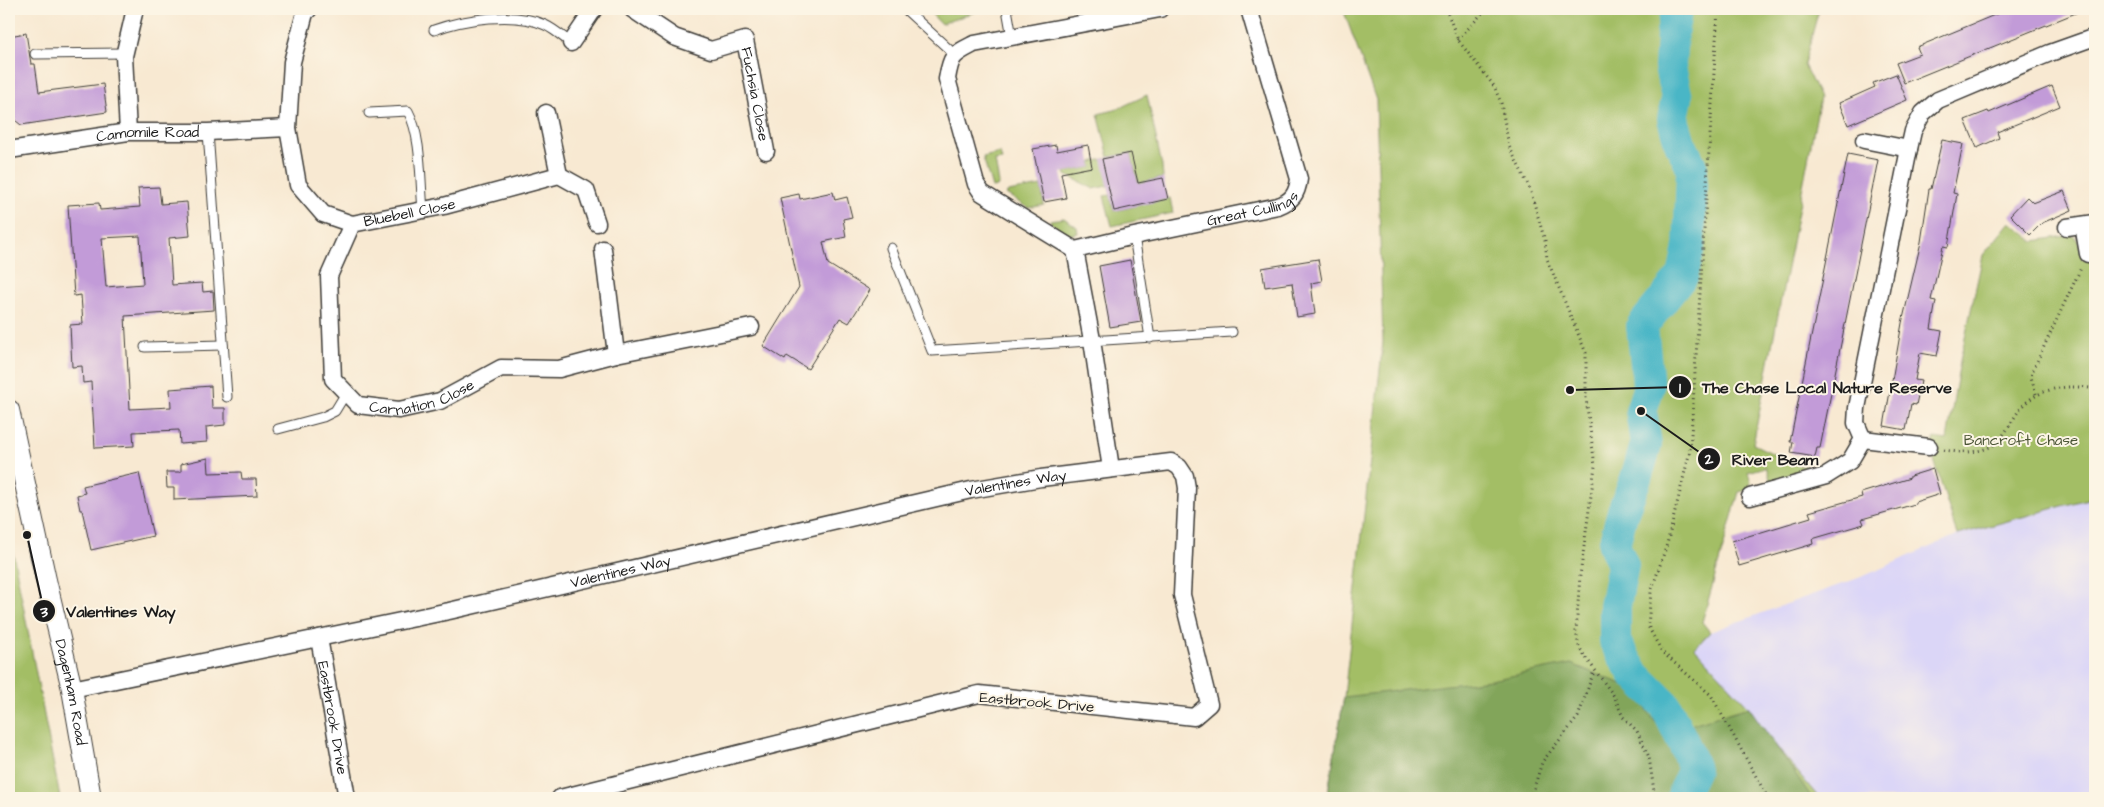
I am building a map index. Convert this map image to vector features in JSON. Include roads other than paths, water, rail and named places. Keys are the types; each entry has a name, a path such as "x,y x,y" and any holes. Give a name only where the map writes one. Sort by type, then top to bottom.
{"street":[{"path":"128,132 125,53 135,9"},
{"name":"Bluebell Close","path":"308,9 305,13 292,62 288,128 298,184 323,214 352,224 423,210 559,175"},
{"path":"571,43 594,9"},
{"name":"Fuchsia Close","path":"632,9 674,37 711,50 745,40 766,151"},
{"path":"1111,469 1092,340 1075,250 990,199 976,184 947,79 949,66 954,54 974,44 1160,9"},
{"name":"Great Cullings","path":"1075,250 1278,206 1286,203 1297,190 1299,179 1249,9"},
{"path":"1863,439 1856,423 1857,408 1909,149 1913,132 1923,113 1938,100 2050,53 2095,37"},
{"path":"546,113 559,175 586,190 597,223"},
{"name":"Camomile Road","path":"9,150 128,132 208,132 288,128"},
{"path":"1864,140 1909,149"},
{"name":"Carnation Close","path":"352,224 329,276 333,379 358,405 399,410 440,401 501,368 559,369 616,354 751,327"},
{"path":"2082,225 2088,254"},
{"path":"603,249 616,354"},
{"name":"Dagenham Road","path":"9,410 72,689 91,798"},
{"path":"1863,439 1929,447"},
{"path":"1750,497 1826,476 1850,461 1863,439"},
{"name":"Valentines Way","path":"72,689 449,611 971,490 1171,462"},
{"name":"Eastbrook Drive","path":"560,798 979,694 1194,717 1209,704 1182,595 1187,488 1185,476 1179,467 1171,462"},
{"name":"Eastbrook Drive","path":"319,638 347,798"}],"lane":[{"path":"904,9 954,54"},
{"path":"1007,9 1012,37"},
{"path":"434,30 476,18 528,20 545,25 571,43"},
{"path":"35,54 125,53"},
{"path":"369,113 408,112 414,121 423,210"},
{"path":"208,132 227,398"},
{"path":"1134,236 1150,338"},
{"path":"892,248 932,351 1232,332"},
{"path":"145,347 223,345"},
{"path":"278,429 323,417 335,411 346,393"}],"waterway":[{"path":"1677,9 1672,33 1670,67 1677,98 1673,119 1680,143 1692,168 1689,246 1683,275 1642,326 1648,389 1641,411 1646,445 1623,511 1614,545 1623,565 1615,606 1615,642 1634,674 1665,705 1684,744 1694,769 1684,790 1683,798"}],"place":[{"name":"The Chase Local Nature Reserve","path":"1570,390"},
{"name":"River Beam","path":"1641,411"},
{"name":"Valentines Way","path":"27,535"}],"park label":[{"name":"Bancroft Chase","path":"2021,440"}]}
